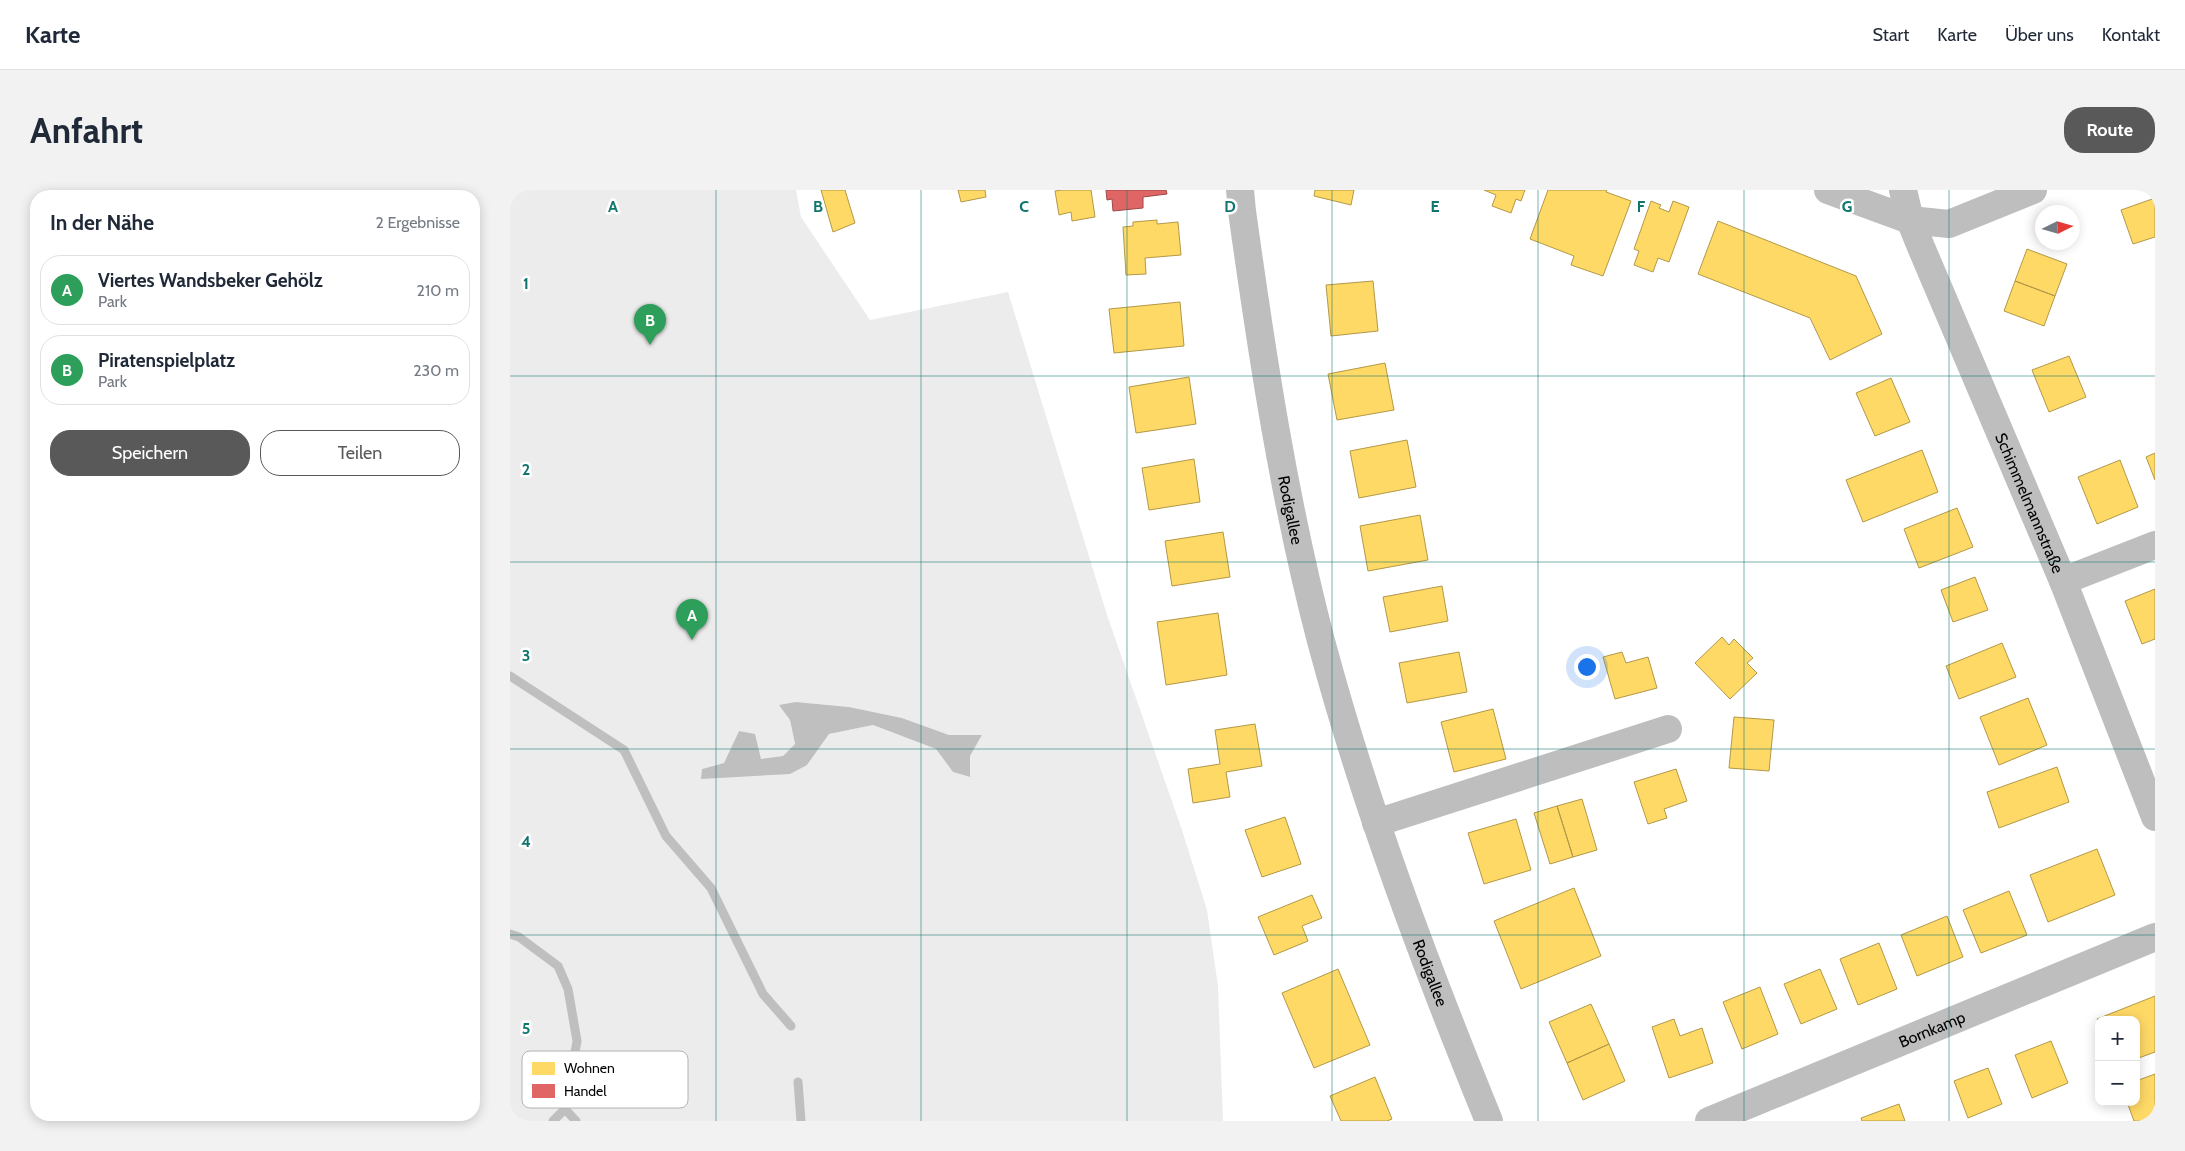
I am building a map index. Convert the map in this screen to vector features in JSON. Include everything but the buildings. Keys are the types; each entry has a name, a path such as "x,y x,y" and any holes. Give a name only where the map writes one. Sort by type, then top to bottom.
{"street":[{"name":"Rodigallee","path":"1240,190 1268,393 1296,534 1321,641 1376,823 1439,998 1489,1121"},
{"path":"1828,190 1910,220 1949,224 2033,190"},
{"name":"Schimmelmannstraße","path":"1903,190 1910,220 2063,581 2155,817"},
{"path":"2063,581 2155,545"},
{"path":"1376,823 1668,729"},
{"name":"Bornkamp","path":"1709,1121 2155,937"}],"shaded area":[{"path":"510,190 796,190 801,217 870,320 1008,292 1107,615 1182,830 1207,910 1218,986 1223,1121 510,1121","holes":["796,702 849,707 902,718 949,735 982,735 970,756 970,777 953,772 936,749 873,725 829,734 807,765 702,769 724,763 739,731 761,759 783,756 795,745 790,720"]},
{"path":"796,702 849,707 902,718 949,735 982,735 970,756 970,777 953,772 936,749 873,725 829,734 807,765 790,774 701,779 702,769 724,763 739,731 755,734 761,759 783,756 795,744 790,720 779,705"}],"waterway":[{"path":"510,676 624,750 666,836 711,888 763,994 791,1026"},
{"path":"510,934 519,937 558,966 568,989 577,1041 575,1051"},
{"path":"798,1082 801,1121"},
{"path":"553,1121 565,1108"},
{"path":"565,1109 576,1121"}],"place":[{"name":"Piratenspielplatz","path":"650,345"},
{"name":"Viertes Wandsbeker Gehölz","path":"692,640"}]}
